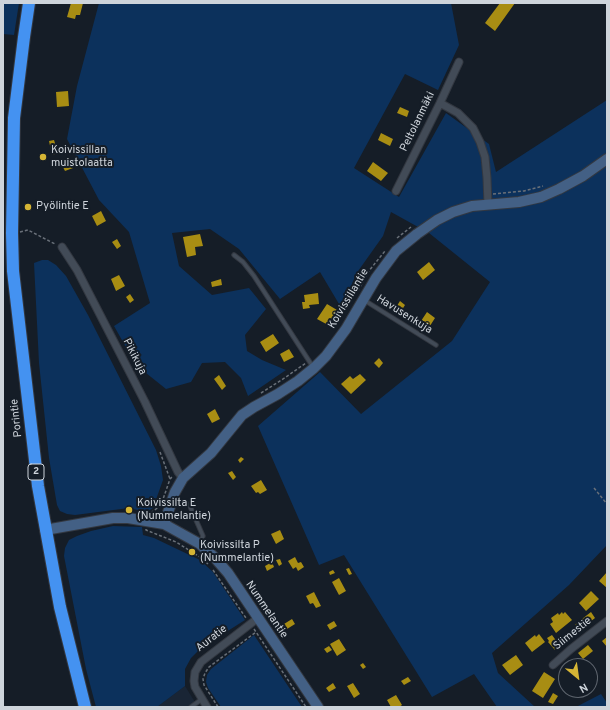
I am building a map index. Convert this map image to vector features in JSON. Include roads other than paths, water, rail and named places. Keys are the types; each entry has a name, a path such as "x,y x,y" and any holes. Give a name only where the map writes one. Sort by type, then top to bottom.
{"highway":[{"name":"Porintie","path":"29,3 14,118 8,232 38,486 45,530 60,607 85,707"}],"street":[{"name":"Peltolanmäki","path":"396,191 459,62"},
{"path":"440,103 458,113 473,128 480,142 485,157 488,205"},
{"name":"Koivissillantie","path":"164,524 175,492 183,478 211,453 242,415 298,381 314,368 337,342 376,278 396,251 437,220 453,212 472,206 519,202 541,197 583,176 607,159"},
{"name":"Pikikuja","path":"62,247 78,270 145,402 178,472 183,478"},
{"name":"Nummelantie","path":"45,530 113,518 128,518 164,524 200,544 228,573 254,621 318,707"},
{"name":"Auratie","path":"207,707 195,687 195,672 201,662 254,621"},
{"name":"Siimestie","path":"553,666 571,649 607,621"}],"lane":[{"path":"234,255 243,262 254,276 314,368"},
{"name":"Havusenkuja","path":"363,300 436,345"},
{"path":"189,504 203,536 203,540 200,544"},
{"path":"191,707 202,699"}],"place":[{"name":"Koivissillan muistolaatta","path":"43,157"},
{"name":"Pyölintie E","path":"28,207"},
{"name":"Koivissilta E (Nummelantie)","path":"129,510"},
{"name":"Koivissilta P (Nummelantie)","path":"192,552"}]}
